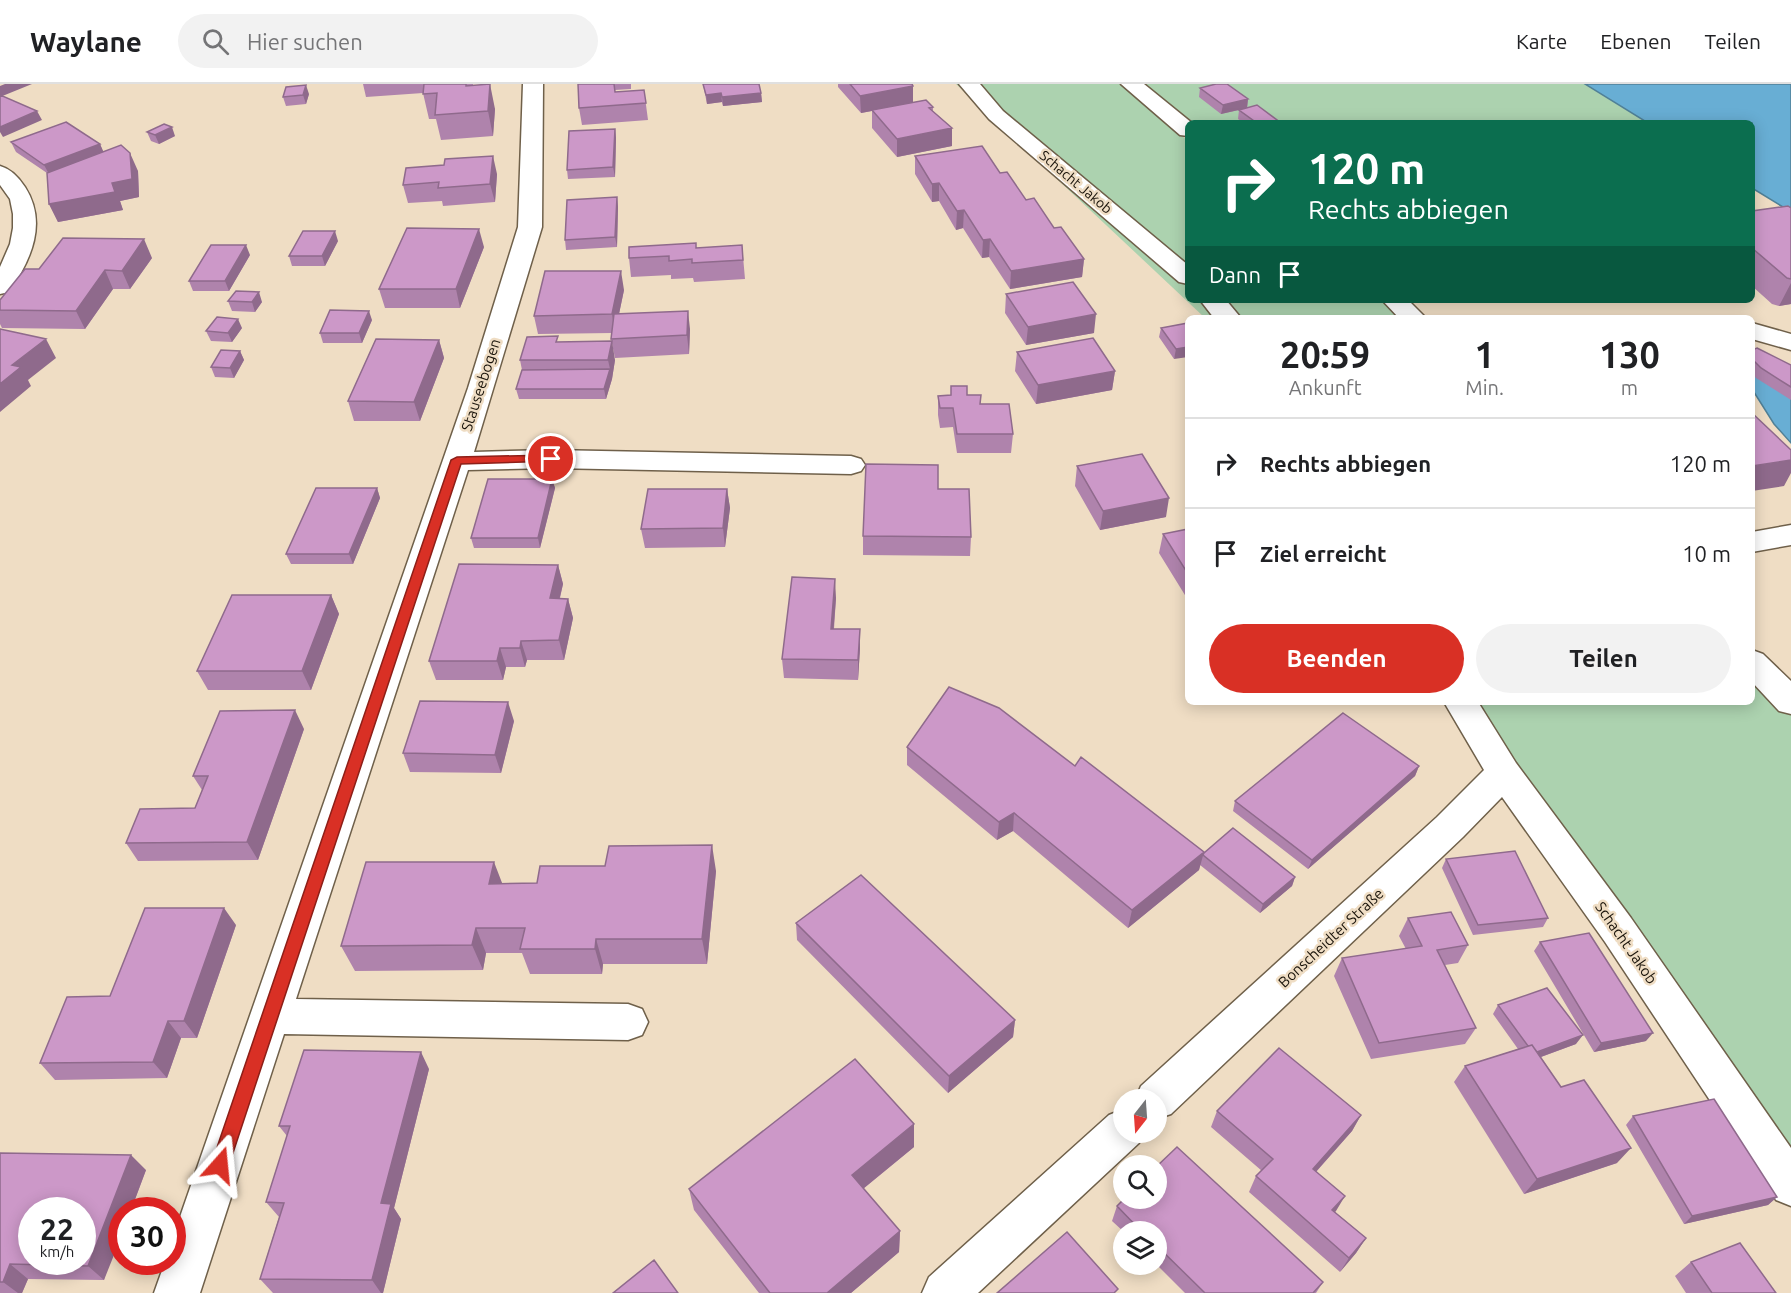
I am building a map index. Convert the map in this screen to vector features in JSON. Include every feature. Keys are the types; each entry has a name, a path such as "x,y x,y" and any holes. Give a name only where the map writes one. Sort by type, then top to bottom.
{"street":[{"name":"Stauseebogen","path":"177,1293 457,460 530,227 533,84"},
{"name":"Schacht Jakob","path":"969,84 996,115 1185,274"},
{"path":"1131,84 1185,128"},
{"path":"0,173 11,182 27,213 22,251 0,287"},
{"path":"1215,303 1225,315"},
{"path":"1397,303 1410,315"},
{"path":"1755,331 1786,335"},
{"path":"457,460 551,459 851,465"},
{"path":"1755,541 1791,535"},
{"path":"1755,665 1791,702"},
{"name":"Schacht Jakob","path":"1463,705 1504,773 1618,930 1791,1185"},
{"name":"Bonscheidter Straße","path":"1167,1090 1450,827 1504,773"},
{"path":"270,1017 628,1022"},
{"path":"945,1293 1113,1139"}],"green space":[{"path":"956,84 1120,84 1185,138 1185,299"},
{"path":"1145,84 1585,84 1643,120 1190,120"},
{"path":"1189,303 1390,303 1403,315 1202,315"},
{"path":"1755,674 1791,711 1791,1202 1629,967 1477,758 1446,705 1755,705"}],"water":[{"path":"1585,84 1791,84 1791,212 1755,190 1755,120 1643,120"},
{"path":"1755,356 1791,375 1791,443 1774,424 1755,394"}],"building":[{"path":"424,84 466,84 466,86 490,84 488,111 435,115 437,93 423,94"},
{"path":"578,84 614,84 615,92 644,90 646,103 579,108"},
{"path":"703,84 759,84 761,93 722,97 721,93 706,95"},
{"path":"850,84 912,84 913,86 860,96"},
{"path":"1227,84 1248,99 1223,105 1200,88"},
{"path":"306,85 303,95 283,97 286,87"},
{"path":"0,95 37,111 0,127"},
{"path":"926,100 933,107 929,108 952,128 897,139 872,110"},
{"path":"1257,105 1277,120 1253,120 1239,110"},
{"path":"66,122 100,144 44,165 11,142"},
{"path":"164,124 172,127 155,135 147,132"},
{"path":"615,129 613,167 567,170 569,131"},
{"path":"121,145 130,153 132,179 112,183 115,192 49,204 47,173"},
{"path":"982,146 1000,173 1007,172 1026,200 1034,198 1054,228 1061,227 1084,259 1011,271 990,239 983,240 964,210 957,211 939,183 932,184 915,156"},
{"path":"493,156 490,184 438,188 439,182 403,185 406,168 444,165 445,159"},
{"path":"617,197 615,237 565,240 567,200"},
{"path":"1788,206 1791,208 1791,279 1755,251 1755,211"},
{"path":"407,228 479,229 456,289 379,289"},
{"path":"303,231 335,231 322,256 289,256"},
{"path":"63,238 144,239 122,271 105,270 76,311 0,310 0,300 25,269 39,269"},
{"path":"696,243 696,248 742,245 743,260 692,263 692,259 669,261 669,256 629,258 629,247"},
{"path":"211,245 246,245 225,281 189,281"},
{"path":"545,271 621,271 612,314 534,316"},
{"path":"1073,282 1096,314 1028,327 1006,294"},
{"path":"236,291 259,292 252,302 228,301"},
{"path":"330,310 369,311 359,333 320,333"},
{"path":"688,311 687,335 611,339 614,314"},
{"path":"217,317 238,319 228,333 206,331"},
{"path":"1185,324 1185,348 1176,349 1161,328"},
{"path":"0,329 46,339 12,365 21,367 0,384"},
{"path":"558,336 556,342 612,341 608,360 520,360 527,337"},
{"path":"1093,338 1115,371 1038,385 1017,352"},
{"path":"376,339 439,340 414,402 348,401"},
{"path":"1755,349 1791,365 1791,387 1755,362"},
{"path":"221,350 240,351 230,368 211,367"},
{"path":"610,369 604,389 516,389 522,370"},
{"path":"951,386 967,386 967,395 981,395 980,404 1009,404 1013,434 957,434 953,408 940,408 938,396 951,395"},
{"path":"1755,416 1791,450 1791,460 1755,466"},
{"path":"1142,454 1169,498 1103,511 1077,466"},
{"path":"866,464 938,465 938,489 969,489 971,537 863,536"},
{"path":"488,479 552,479 538,538 471,538"},
{"path":"316,488 377,488 349,554 286,554"},
{"path":"648,489 727,489 723,528 641,529"},
{"path":"1185,530 1185,569 1163,534"},
{"path":"459,564 558,565 550,598 568,599 559,640 521,641 520,648 500,648 497,661 429,661"},
{"path":"792,577 835,579 831,629 860,629 858,660 782,659"},
{"path":"232,595 331,595 302,671 197,671"},
{"path":"949,687 999,708 1075,766 1081,757 1204,852 1132,910 1014,813 999,822 907,747"},
{"path":"420,701 508,702 495,755 403,753"},
{"path":"295,710 247,842 126,843 140,809 195,808 208,776 193,776 220,711"},
{"path":"1343,713 1419,766 1312,860 1235,801"},
{"path":"1233,828 1295,877 1263,904 1203,855"},
{"path":"712,845 702,939 596,939 595,949 520,949 525,928 476,928 472,945 341,946 366,862 494,862 489,884 537,883 540,866 605,866 609,846"},
{"path":"1515,851 1548,918 1478,925 1446,859"},
{"path":"861,875 1015,1020 949,1076 796,923"},
{"path":"145,908 224,908 184,1021 168,1021 153,1062 40,1063 67,997 110,996"},
{"path":"1451,912 1468,945 1437,950 1476,1028 1379,1043 1342,958 1422,946 1408,918"},
{"path":"1589,933 1653,1033 1601,1043 1540,942"},
{"path":"1547,988 1583,1035 1537,1052 1532,1045 1528,1046 1498,1005"},
{"path":"1532,1045 1561,1087 1584,1080 1631,1148 1537,1179 1465,1066"},
{"path":"1279,1048 1361,1115 1313,1169 1345,1196 1332,1210 1366,1238 1349,1258 1256,1176 1273,1159 1217,1111"},
{"path":"304,1050 421,1052 381,1203 391,1204 372,1280 260,1279 284,1203 266,1202 290,1126 279,1126"},
{"path":"855,1059 914,1124 852,1175 900,1231 827,1293 770,1293 689,1189"},
{"path":"1714,1099 1777,1197 1692,1216 1633,1116"},
{"path":"1177,1147 1323,1282 1313,1293 1205,1293 1167,1256 1167,1221 1131,1221 1120,1209 1167,1209 1167,1157"},
{"path":"0,1153 131,1155 115,1197 108,1197 108,1214 96,1245 96,1197 18,1197 18,1264 10,1264 3,1282 0,1282"},
{"path":"1067,1232 1118,1289 1114,1293 997,1293"},
{"path":"1740,1243 1776,1293 1712,1293 1691,1262"},
{"path":"654,1260 678,1293 613,1293"}],"route":[{"path":"220,1165 457,460 551,459"}]}
